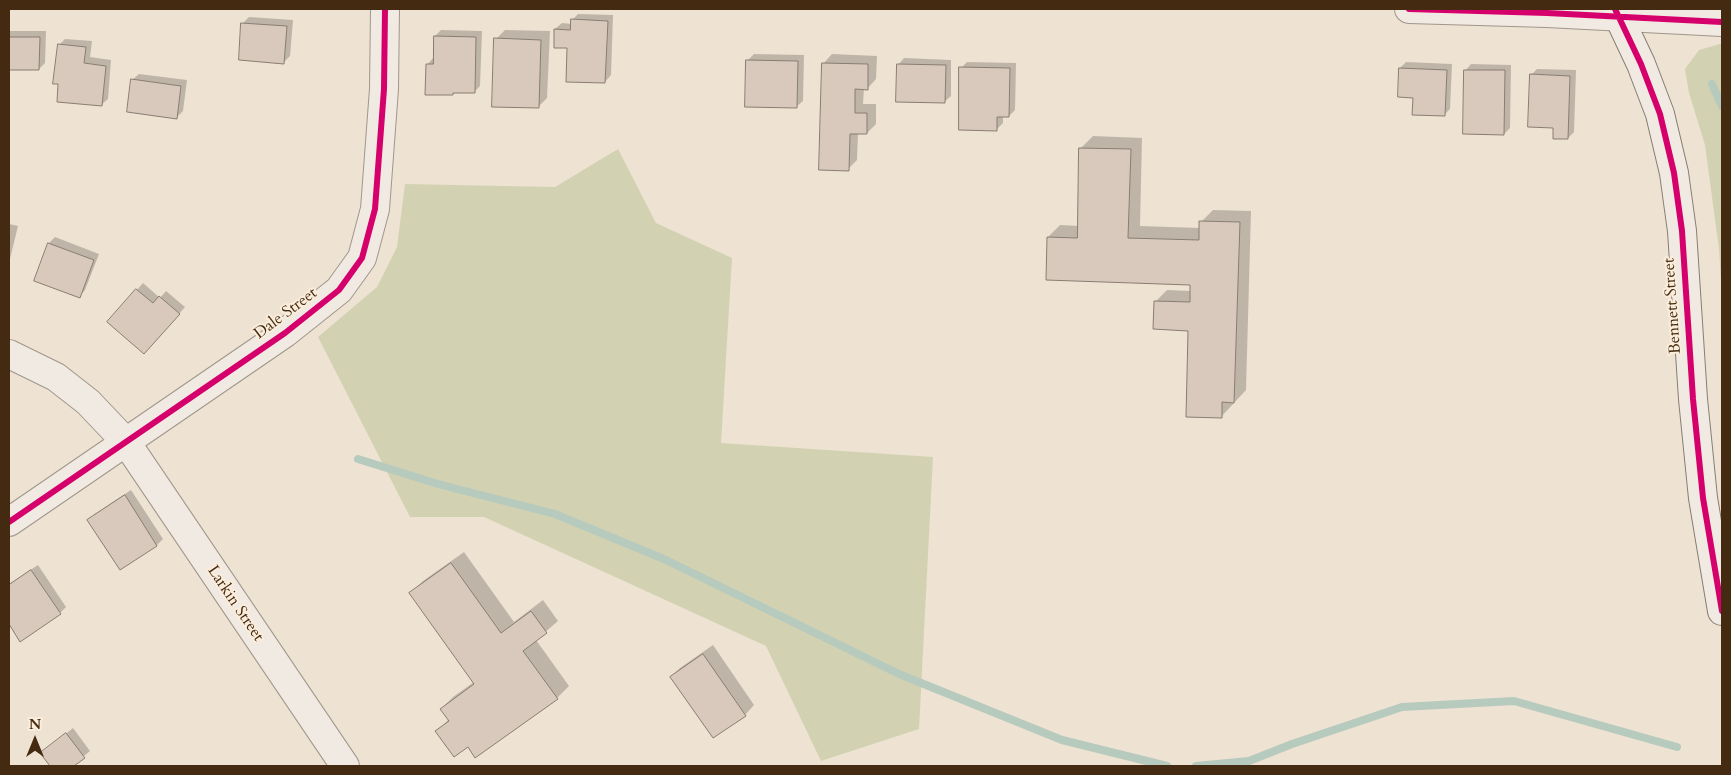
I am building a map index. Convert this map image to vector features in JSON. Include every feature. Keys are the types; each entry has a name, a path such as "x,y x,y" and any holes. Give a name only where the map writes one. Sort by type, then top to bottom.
{"street":[{"name":"Dale Street","path":"9,522 285,333 339,290 362,258 375,209 384,89 384,9"},
{"path":"1410,9 1617,13 1722,22"},
{"name":"Bennett Street","path":"1617,13 1641,64 1660,114 1674,173 1682,231 1693,399 1703,498 1722,611"},
{"name":"Larkin Street","path":"9,354 56,377 88,402 126,442 345,766"}],"green space":[{"path":"1722,44 1722,297 1719,249 1705,145 1689,93 1685,69 1699,50"},
{"path":"618,149 656,223 732,258 721,443 933,457 919,729 821,761 766,646 484,517 410,517 318,337 377,287 397,247 405,184 555,187"}],"building":[{"path":"571,19 608,21 605,83 566,82 567,48 554,48 554,29 570,30"},
{"path":"241,23 287,26 284,64 239,60"},
{"path":"434,36 476,37 475,93 425,95 426,64 433,64"},
{"path":"9,37 40,37 39,70 9,70"},
{"path":"494,38 541,40 539,108 492,107"},
{"path":"58,44 86,47 84,63 106,66 102,106 57,102 58,84 53,84"},
{"path":"746,60 798,61 797,108 745,107"},
{"path":"822,63 868,64 868,90 855,89 855,113 867,113 867,134 850,134 849,171 819,170"},
{"path":"897,64 946,65 945,103 896,102"},
{"path":"959,67 1010,68 1009,117 997,117 997,131 959,130"},
{"path":"1399,68 1447,70 1445,116 1412,115 1413,98 1398,97"},
{"path":"1464,70 1505,70 1504,135 1463,134"},
{"path":"1530,74 1570,76 1568,139 1553,139 1553,128 1528,127"},
{"path":"131,79 181,86 177,119 127,112"},
{"path":"1079,148 1131,149 1128,238 1199,240 1199,221 1240,222 1234,403 1222,402 1222,418 1186,417 1188,331 1153,329 1154,301 1190,302 1190,285 1046,280 1047,237 1077,238"},
{"path":"48,243 94,260 80,298 34,281"},
{"path":"136,289 153,303 159,296 180,314 144,354 107,322"},
{"path":"125,495 157,546 120,570 87,520"},
{"path":"451,563 501,633 531,611 547,633 523,651 558,699 475,758 468,747 454,757 435,731 449,721 440,709 474,684 409,593"},
{"path":"31,570 61,614 20,642 9,624 9,585"},
{"path":"703,654 746,716 713,738 670,677"},
{"path":"66,733 85,758 74,766 50,766 40,753"}],"waterway":[{"path":"1712,84 1722,106"},
{"path":"358,459 438,484 555,514 664,559 899,674 1062,740 1167,766"},
{"path":"1196,766 1249,761 1292,744 1402,707 1514,701 1677,747"}],"cycle path":[{"path":"9,522 285,333 339,290 362,258 375,209 384,89 385,9"},
{"path":"1409,9 1547,13 1722,22"},
{"path":"1615,9 1641,64 1660,114 1674,173 1682,231 1693,399 1703,498 1722,611"}]}
